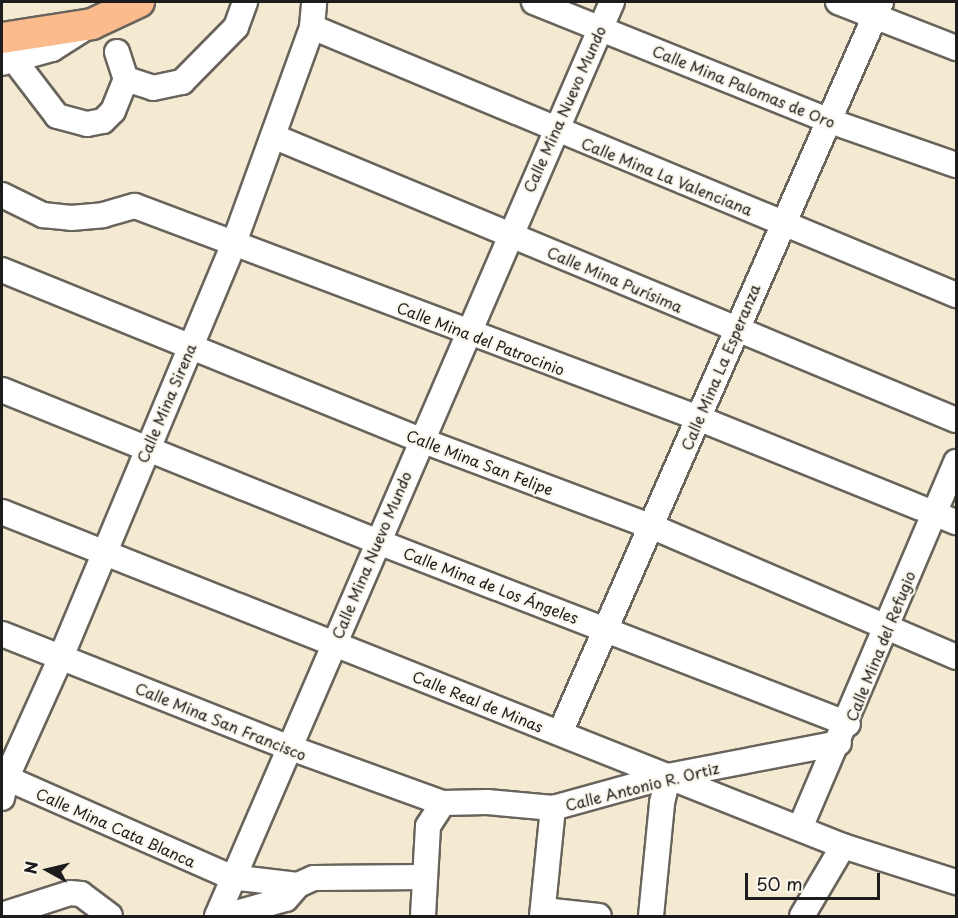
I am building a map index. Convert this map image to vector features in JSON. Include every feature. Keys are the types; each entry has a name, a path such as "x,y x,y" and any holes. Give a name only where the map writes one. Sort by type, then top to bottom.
{"main road":[{"path":"6,54 93,24 139,2"}],"street":[{"path":"126,79 153,88 182,82 236,27 245,2"},
{"name":"Calle Mina Sirena","path":"3,784 61,657 146,448 234,243 275,136 312,27 314,2"},
{"name":"Calle Mina Palomas de Oro","path":"534,2 827,120 957,165"},
{"name":"Calle Mina Nuevo Mundo","path":"217,916 231,877 376,541 612,2"},
{"path":"838,2 877,9 957,48"},
{"name":"Calle Mina La Esperanza","path":"561,734 653,527 735,330 877,9"},
{"name":"Calle Mina La Valenciana","path":"312,27 554,131 957,295"},
{"path":"6,54 57,116 87,124 103,121 113,111 126,79 117,52"},
{"name":"Calle Mina Purísima","path":"275,136 735,330 957,420"},
{"name":"Calle Mina del Patrocinio","path":"2,195 43,214 71,218 103,215 135,206 466,334 698,418 945,517"},
{"name":"Calle Mina San Felipe","path":"2,270 421,440 653,527 957,657"},
{"name":"Calle Mina de Los Ángeles","path":"2,390 376,541 606,629 843,734"},
{"name":"Calle Mina del Refugio","path":"800,828 843,734 887,628 945,517 957,462"},
{"name":"Calle Real de Minas","path":"2,512 843,846 957,882"},
{"name":"Calle Mina San Francisco","path":"2,633 288,747 443,803"},
{"name":"Calle Antonio R. Ortiz","path":"443,803 487,802 553,808 668,776 843,734"},
{"path":"651,916 662,803 668,776"},
{"name":"Calle Mina Cata Blanca","path":"3,784 231,877 298,885"},
{"path":"423,916 428,826 443,803"},
{"path":"553,808 542,913 599,916"},
{"path":"802,916 843,846"},
{"path":"225,916 286,899 298,885 314,878 424,877"},
{"path":"4,912 38,901 81,894 110,916"}]}
